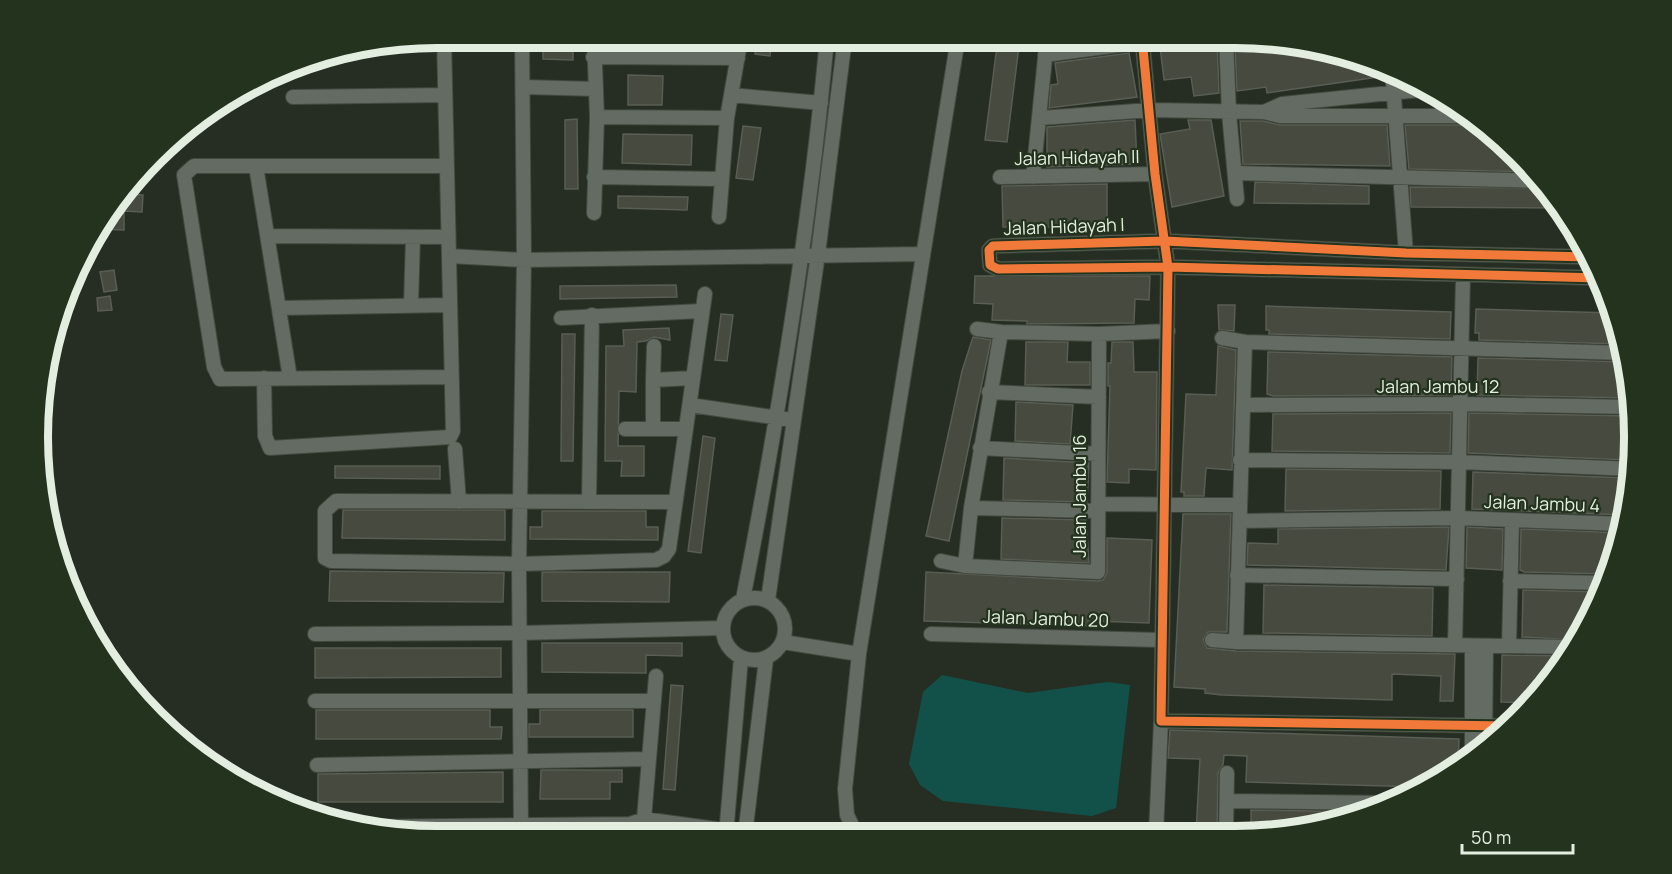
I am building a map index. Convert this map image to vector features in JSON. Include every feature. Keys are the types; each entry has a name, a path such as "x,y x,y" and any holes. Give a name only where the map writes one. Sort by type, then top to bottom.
{"street":[{"path":"264,378 267,444 270,448 450,437 453,431 444,48"},
{"path":"521,826 519,564 522,502 524,260 522,48"},
{"path":"593,48 597,117 594,213"},
{"path":"719,217 727,118 740,48"},
{"path":"743,599 778,418 821,103 826,48"},
{"path":"768,600 818,254 844,48"},
{"path":"852,826 847,815 845,789 859,654 956,48"},
{"path":"1033,177 1046,48"},
{"path":"1045,55 1090,48"},
{"path":"1143,48 1155,174 1168,267 1165,506 1160,640 1161,721 1156,826"},
{"path":"1226,48 1229,113 1237,199"},
{"path":"593,57 738,58"},
{"path":"1393,82 1402,177 1406,253"},
{"path":"524,87 596,89"},
{"path":"1264,112 1282,104 1412,90"},
{"path":"293,97 445,95"},
{"path":"731,96 821,103"},
{"path":"1040,118 1150,110 1264,112 1280,116 1454,116"},
{"path":"597,117 727,118"},
{"path":"446,166 194,166 184,175 216,375 220,379 451,377"},
{"path":"256,166 290,378"},
{"path":"1236,173 1527,181"},
{"name":"Jalan Hidayah II","path":"1000,177 1155,174"},
{"path":"594,177 722,179"},
{"path":"268,236 448,237"},
{"path":"411,305 412,237"},
{"path":"1165,241 1406,253 1580,257"},
{"name":"Jalan Hidayah I","path":"1165,241 993,246 989,250 990,265 998,269 1168,267"},
{"path":"448,256 524,260 800,254 923,254"},
{"path":"1168,267 1590,279"},
{"path":"1455,645 1462,276"},
{"path":"675,502 336,501 325,511 325,558 331,561 519,564 656,560 664,556 669,549 705,294"},
{"path":"279,308 450,305"},
{"path":"561,318 701,311"},
{"path":"589,501 592,315"},
{"path":"977,329 1001,332 1099,334 1168,331"},
{"path":"965,566 970,508 1001,332"},
{"name":"Jalan Jambu 16","path":"941,561 965,566 1095,573 1098,568 1099,334"},
{"path":"1222,338 1245,342 1615,353"},
{"path":"1236,642 1245,342"},
{"path":"653,429 654,346"},
{"path":"653,380 693,378"},
{"path":"989,392 1099,397"},
{"name":"Jalan Jambu 12","path":"1244,405 1460,404 1623,407"},
{"path":"690,405 793,421"},
{"path":"625,429 686,429"},
{"path":"980,448 1098,454"},
{"path":"455,450 459,502"},
{"path":"1240,460 1459,462 1622,469"},
{"path":"970,508 1240,505"},
{"name":"Jalan Jambu 4","path":"1241,521 1458,518 1512,522 1614,524"},
{"path":"1509,646 1512,522"},
{"path":"1237,575 1457,579"},
{"path":"1510,581 1595,583"},
{"path":"756,597 768,600 778,608 784,618 786,630 783,642 776,652 766,658 753,660 741,658 731,651 725,640 723,628 726,616 733,606 743,599 756,597"},
{"path":"315,634 520,633 723,628"},
{"name":"Jalan Jambu 20","path":"931,634 1160,640"},
{"path":"1212,640 1562,647"},
{"path":"783,642 859,654"},
{"path":"1475,743 1479,725 1479,646"},
{"path":"727,826 741,658"},
{"path":"746,826 766,658"},
{"path":"642,826 656,676"},
{"path":"315,701 654,701"},
{"path":"1161,721 1495,726"},
{"path":"1479,725 1482,737"},
{"path":"317,765 648,759"},
{"path":"1227,773 1227,826"},
{"path":"1227,801 1366,803"},
{"path":"644,819 685,826"}],"water":[{"path":"942,675 1028,693 1107,682 1130,685 1116,808 1092,816 943,801 920,785 909,764 923,692"}],"building":[{"path":"543,48 573,48 573,60 543,59"},
{"path":"756,48 771,48 770,56 755,54"},
{"path":"997,48 1019,48 1007,142 985,140"},
{"path":"1160,48 1217,48 1219,93 1194,96 1191,77 1164,80"},
{"path":"1235,49 1286,51 1311,55 1336,61 1378,77 1267,93 1266,87 1237,91"},
{"path":"1129,53 1137,97 1049,108 1051,85 1058,84 1055,63"},
{"path":"628,75 663,76 662,105 628,105"},
{"path":"577,119 578,189 565,189 565,120"},
{"path":"1135,120 1137,164 1047,167 1047,127"},
{"path":"1188,120 1211,120 1224,196 1172,207 1160,134 1190,129"},
{"path":"1240,121 1263,121 1280,125 1387,125 1390,166 1243,164"},
{"path":"1405,125 1468,125 1519,172 1409,169"},
{"path":"743,126 761,128 753,180 736,178"},
{"path":"623,134 692,135 691,165 622,163"},
{"path":"1255,182 1369,186 1369,204 1254,203"},
{"path":"1107,184 1107,227 1003,227 1002,186"},
{"path":"1410,187 1533,188 1549,208 1411,207"},
{"path":"133,194 143,195 142,212 124,211 124,230 108,229"},
{"path":"618,196 688,197 687,210 618,208"},
{"path":"114,270 117,290 104,292 100,272"},
{"path":"975,276 1150,276 1149,300 1135,299 1134,323 1027,324 1027,321 992,320 993,304 974,303"},
{"path":"676,285 677,297 560,299 560,286"},
{"path":"110,296 112,310 98,311 97,298"},
{"path":"1218,305 1235,305 1234,331 1219,330"},
{"path":"1266,306 1451,312 1450,339 1269,334 1269,330 1266,330"},
{"path":"1476,309 1603,313 1613,344 1479,340 1479,333 1475,333"},
{"path":"721,314 733,315 727,361 715,360"},
{"path":"669,328 670,340 654,337 637,342 636,392 619,391 618,446 644,446 644,476 621,476 622,461 605,461 606,346 624,346 623,330"},
{"path":"562,334 575,334 573,461 561,461"},
{"path":"973,337 991,340 949,541 926,536 962,371"},
{"path":"1026,342 1068,342 1067,362 1090,362 1090,385 1025,385"},
{"path":"1112,342 1133,342 1134,372 1157,372 1156,470 1129,469 1129,483 1107,482 1110,386 1108,386 1108,363 1111,363"},
{"path":"1218,346 1236,350 1232,470 1206,468 1204,496 1184,496 1184,492 1181,492 1186,394 1216,395"},
{"path":"1268,352 1452,357 1451,395 1273,396 1267,394"},
{"path":"1478,358 1617,362 1622,398 1477,395"},
{"path":"1016,402 1073,405 1070,444 1015,441"},
{"path":"1451,413 1450,453 1272,451 1273,414"},
{"path":"1469,413 1623,416 1623,460 1468,453"},
{"path":"703,436 715,438 701,553 688,551"},
{"path":"1004,458 1089,463 1087,502 1003,500"},
{"path":"335,466 440,466 440,479 335,478"},
{"path":"1286,469 1441,471 1440,509 1285,511"},
{"path":"1473,472 1622,478 1617,515 1472,509"},
{"path":"343,510 505,510 505,540 342,538"},
{"path":"542,511 646,511 646,527 658,527 658,540 530,539 530,527 542,527"},
{"path":"1183,514 1231,514 1227,632 1208,632 1203,640 1207,648 1236,651 1455,654 1453,701 1440,701 1441,676 1392,674 1392,700 1222,695 1205,693 1205,689 1174,687"},
{"path":"1002,518 1086,520 1089,563 1001,559"},
{"path":"1449,527 1446,570 1247,565 1248,543 1278,544 1278,529"},
{"path":"1467,527 1503,529 1502,570 1466,568"},
{"path":"1521,529 1612,533 1599,574 1524,572 1520,570"},
{"path":"1107,538 1152,540 1149,623 1094,621 1094,626 924,621 926,572 1098,581 1103,580 1107,573"},
{"path":"330,571 504,573 503,602 329,601"},
{"path":"542,572 670,572 669,602 542,601"},
{"path":"1264,585 1433,588 1432,636 1263,633"},
{"path":"1523,590 1591,592 1567,640 1522,637"},
{"path":"542,643 682,643 682,656 646,655 646,673 542,672"},
{"path":"315,648 501,648 501,677 315,678"},
{"path":"1502,655 1556,656 1544,674 1518,703 1501,702"},
{"path":"671,685 683,686 675,790 663,789"},
{"path":"316,710 490,710 490,727 502,727 501,739 316,739"},
{"path":"540,710 633,710 633,737 529,737 529,724 540,724"},
{"path":"1170,730 1459,739 1458,755 1406,787 1246,782 1247,756 1224,755 1223,765 1218,773 1217,826 1196,826 1200,759 1168,758"},
{"path":"541,770 622,770 622,782 610,782 610,799 540,799"},
{"path":"503,772 503,802 318,802 318,774"},
{"path":"1251,810 1340,812 1286,823 1251,825"}],"cycle path":[{"path":"1143,48 1155,174 1168,267 1161,721 1495,726"},
{"path":"1580,257 1406,253 1165,241 993,246 989,250 990,265 998,269 1168,267 1590,278"}]}
